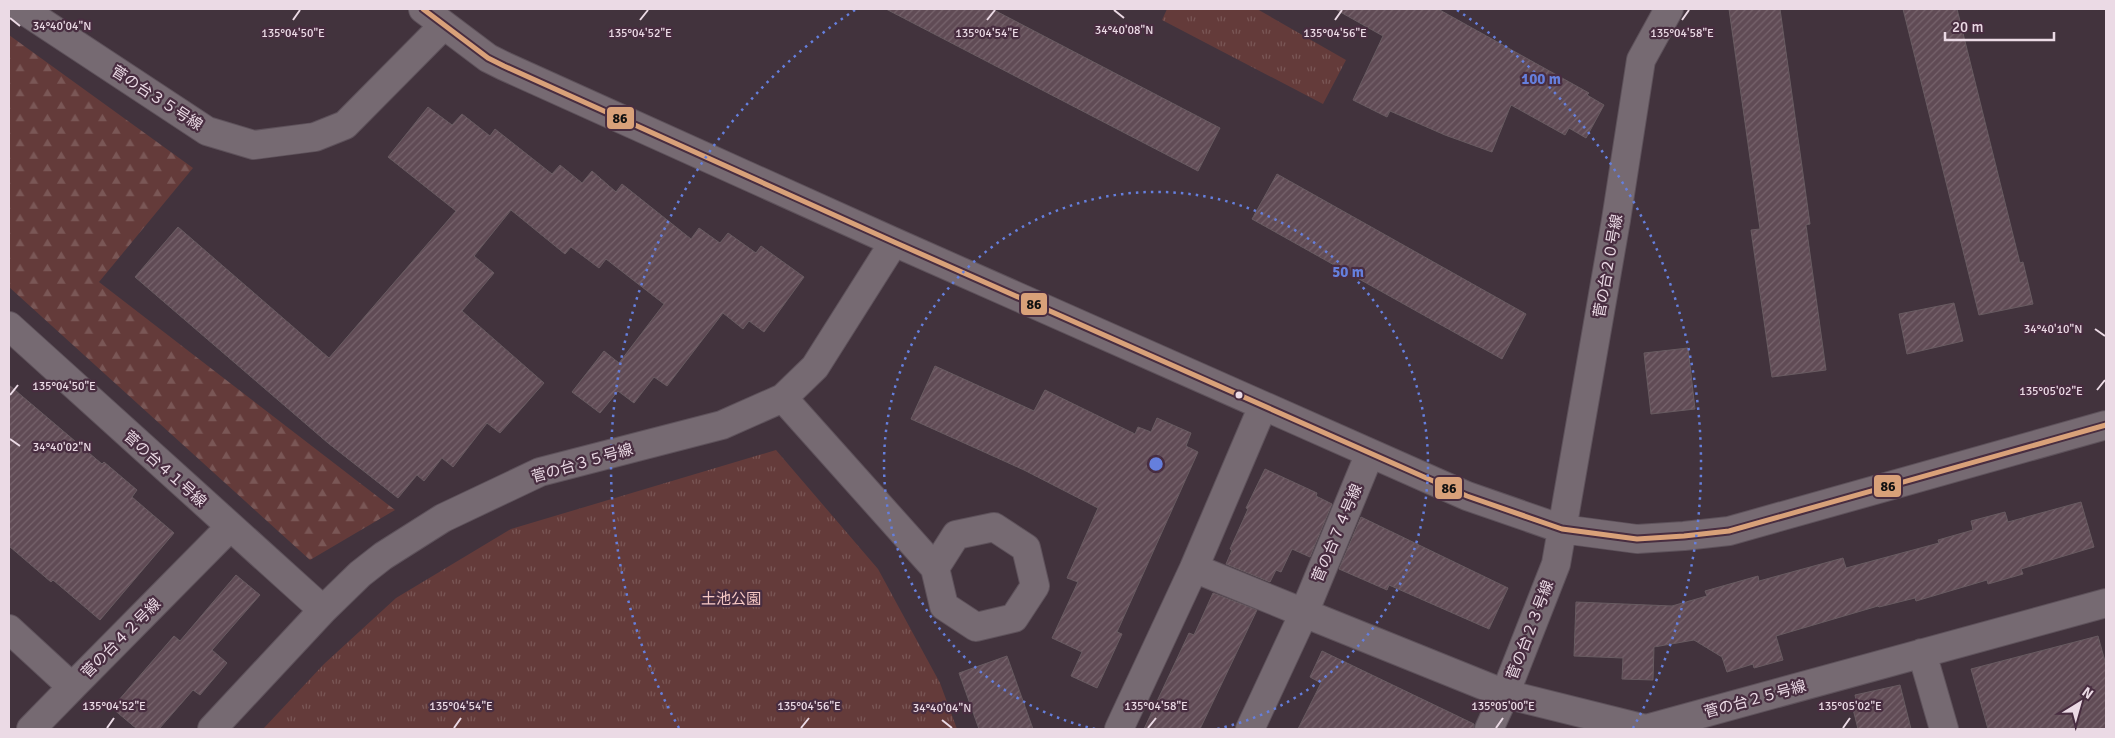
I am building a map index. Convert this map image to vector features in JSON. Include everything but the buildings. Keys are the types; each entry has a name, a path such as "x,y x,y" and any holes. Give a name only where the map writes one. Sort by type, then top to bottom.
{"street":[{"name":"菅の台３５号線","path":"22,9 207,131 254,145 315,137 344,125 433,17"},
{"name":"菅の台２０号線","path":"1562,529 1616,220 1641,60 1669,9"},
{"path":"433,17 488,58 504,66 894,242 1467,496 1562,529 1637,539 1729,531 2106,425"},
{"name":"菅の台３５号線","path":"212,729 324,610 376,562 436,523 540,472 722,426 783,398 815,367 894,242"},
{"name":"菅の台４１号線","path":"9,326 324,610"},
{"path":"783,398 935,568"},
{"path":"1119,729 1194,568 1263,406"},
{"name":"菅の台７４号線","path":"1304,613 1370,453"},
{"name":"菅の台４２号線","path":"9,629 72,687 230,527"},
{"name":"菅の台２３号線","path":"1489,729 1505,694 1556,564 1562,529"},
{"name":"菅の台２５号線","path":"1194,568 1505,694 1646,729 2106,603"},
{"path":"1250,729 1304,613"},
{"path":"1922,653 1944,729"},
{"path":"31,729 72,687"}],"green space":[{"path":"1167,9 1257,9 1346,60 1323,104 1162,20"},
{"path":"9,35 193,168 99,282 395,510 310,560 9,287"},
{"name":"土池公園","path":"776,450 878,569 940,683 957,729 263,729 324,664 396,598 511,529"}],"transit line":[{"name":"86","path":"423,9 488,58 504,66 894,242 1467,496 1562,529 1637,539 1729,531 2106,425"}]}
